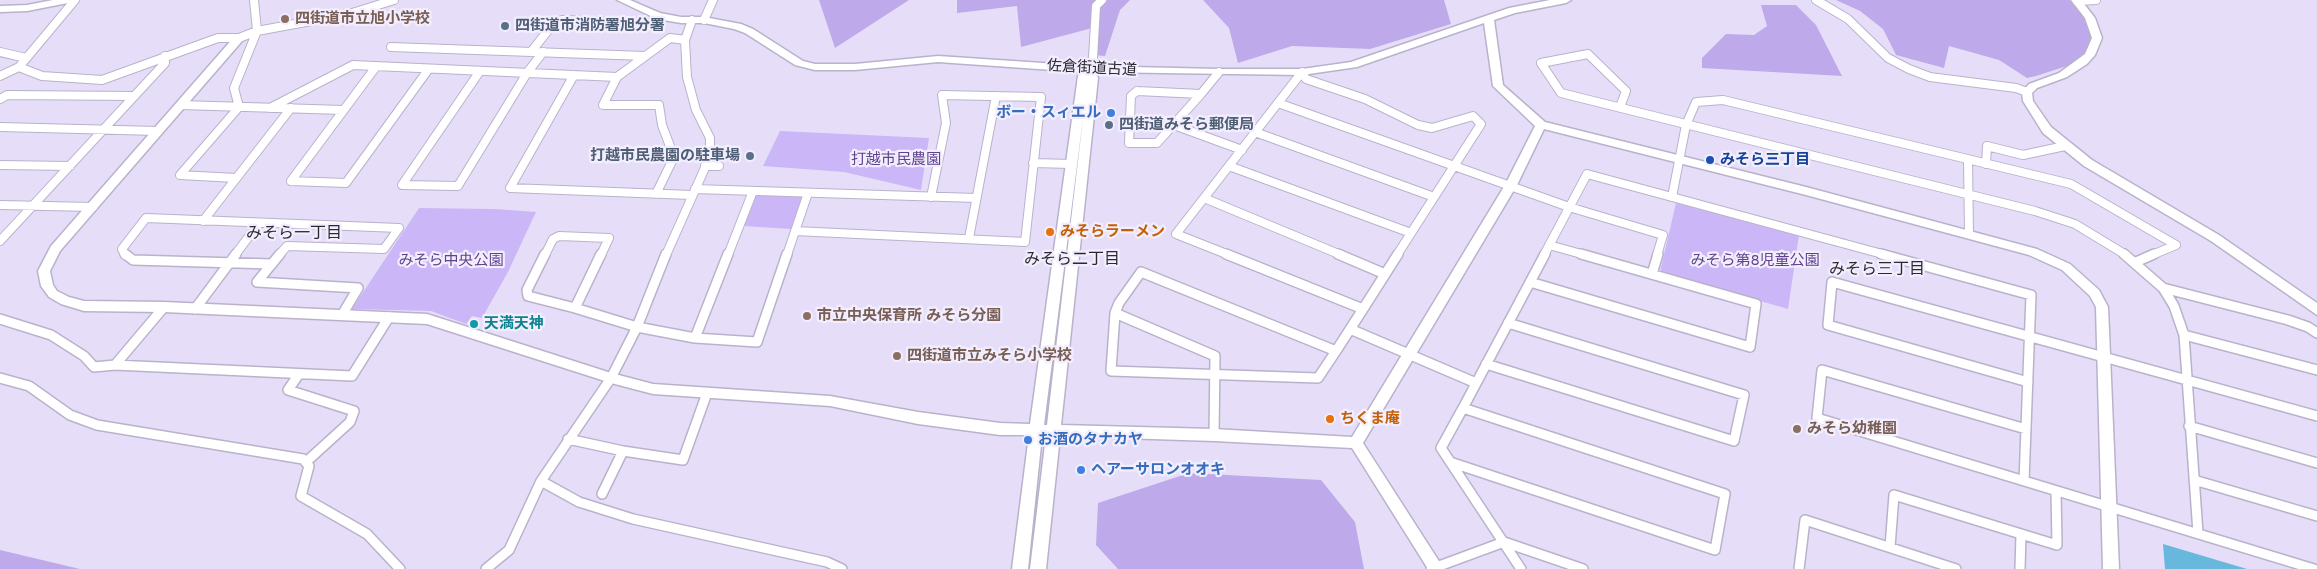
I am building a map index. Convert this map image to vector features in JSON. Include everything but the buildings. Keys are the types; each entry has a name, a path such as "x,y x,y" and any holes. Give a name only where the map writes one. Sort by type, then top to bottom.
{"street":[{"path":"0,10 27,8 68,0"},
{"path":"0,76 19,67 75,0"},
{"path":"239,107 234,88 257,31 254,0"},
{"path":"19,67 42,76 102,80 218,38 239,38 257,31 349,14 394,0"},
{"name":"佐倉街道古道","path":"622,0 657,16 726,23 749,31 790,58 815,67 855,67 938,59 1088,69 1219,72 1302,72 1370,61 1514,10 1566,0"},
{"path":"704,20 713,0"},
{"path":"1020,569 1036,431 1083,76 1093,58 1096,6 1102,0"},
{"path":"1816,0 1848,19 1888,58 1909,69 1930,77 2027,92"},
{"path":"2027,92 2033,86 2063,75 2086,58 2096,47 2098,38 2090,18 2076,0"},
{"path":"2076,0 2096,0"},
{"path":"531,52 552,24 562,20 648,23 653,22 657,16"},
{"path":"1489,18 1498,86 1531,118 1541,125 1681,158 1969,234 2048,258 2082,280 2095,293 2102,307 2111,569"},
{"path":"486,569 509,550 541,481 611,378 637,327 705,166 710,148 710,138 696,110 687,77 685,40 692,20"},
{"path":"239,38 55,249 44,271 47,286 53,294 65,302 84,306 164,307 427,320 653,390 830,401 918,418 1000,429 1214,435 1356,443"},
{"path":"656,194 674,157 662,125 659,105 603,105 617,77 670,38 685,40"},
{"path":"391,47 645,56"},
{"path":"0,52 26,58"},
{"path":"480,72 402,185 458,186 527,73 543,52"},
{"path":"1620,107 1626,92 1588,54 1541,63 1561,93 2035,211 2074,224 2136,262 2163,288 2174,306 2184,335 2198,533"},
{"path":"0,241 165,63 165,56"},
{"path":"270,108 353,65 375,68 617,77"},
{"path":"375,68 291,181 346,183 428,70"},
{"path":"1038,569 1093,78 1088,69"},
{"path":"1201,94 1136,91 1131,96 1128,144 1157,143 1174,125 1201,94 1219,72"},
{"path":"1336,351 1141,272 1119,303 1115,312 1111,371 1318,378 1336,351 1363,309 1481,124 1474,116 1432,128 1418,125 1366,99 1306,79 1302,72 1176,234 1363,309"},
{"path":"574,75 510,188 656,194 753,191 976,198"},
{"path":"2027,92 2028,101 2047,130 2065,146 2088,163 2215,238 2317,310"},
{"path":"0,99 7,95 134,96"},
{"path":"795,231 1024,242 1042,97 942,95 946,123 931,197"},
{"path":"969,238 996,96"},
{"path":"1672,197 1686,125 1696,102 1723,100 2076,186 2176,245 2136,262"},
{"path":"1278,103 1569,207 1663,235 1652,274"},
{"path":"181,105 343,110"},
{"path":"236,178 180,175 239,107"},
{"path":"203,221 291,108"},
{"path":"1174,125 1242,150"},
{"path":"1356,443 1511,185 1541,125"},
{"path":"0,128 158,131"},
{"path":"1255,132 1434,197"},
{"path":"1986,164 1987,146 2023,155 2065,146"},
{"path":"1968,160 1970,195 1969,234"},
{"path":"1033,163 1072,164"},
{"path":"0,165 70,166"},
{"path":"705,166 719,166"},
{"path":"1229,166 1411,233"},
{"path":"1522,569 1441,448 1587,174 2030,295 2024,481"},
{"path":"695,338 753,191"},
{"path":"575,308 608,240 606,236 559,236 553,239 527,290 528,296 637,327 695,338 757,342 808,193"},
{"path":"1204,198 1385,274"},
{"path":"0,205 93,207"},
{"path":"272,264 133,260 126,257 122,249 146,218 399,228 384,249 287,246 272,264 257,282 358,288 342,315"},
{"path":"195,309 259,223"},
{"path":"1530,282 1750,347 1756,304 1549,245"},
{"path":"2028,382 1828,324 1832,282 2186,378 2317,416"},
{"path":"2163,288 2288,320 2308,327 2317,333"},
{"path":"115,366 164,307"},
{"path":"1115,312 1216,356 1214,435"},
{"path":"0,319 51,334 84,356 94,367 115,366 352,376 389,317"},
{"path":"1486,364 1734,440 1744,395 1508,323"},
{"path":"1350,329 1476,383"},
{"path":"2184,335 2317,370"},
{"path":"2026,429 1822,370 1816,418 2314,569"},
{"path":"300,374 288,390 354,411 350,422 306,462"},
{"path":"0,378 29,386 70,415 98,425 303,459 309,466 301,496 367,534 400,569"},
{"path":"568,439 623,452 683,460 707,393"},
{"path":"1450,462 1715,550 1725,494 1463,408"},
{"path":"2189,426 2317,463"},
{"path":"1356,443 1434,568 1504,542 1583,569"},
{"path":"602,494 623,452"},
{"path":"2194,480 2317,516"},
{"path":"541,481 579,502 633,518 827,562 842,569"},
{"path":"1890,547 1894,495 2057,546 2056,491"},
{"path":"1800,569 1805,520 1956,569"},
{"path":"2020,569 2021,534"}],"green space":[{"name":"打越市民農園","path":"780,131 929,138 921,190 844,172 763,166"},
{"path":"755,194 802,196 791,229 743,226"},
{"name":"みそら第8児童公園","path":"1676,203 1799,235 1788,309 1660,272"},
{"name":"みそら中央公園","path":"419,208 496,209 536,212 508,272 482,318 472,316 466,324 431,311 352,309"}],"shaded area":[{"path":"819,0 909,0 835,48"},
{"path":"957,0 1130,0 1120,10 1105,56 1094,55 1096,27 1021,47 1017,6 957,13"},
{"path":"1203,0 1444,0 1451,24 1370,49 1292,46 1238,63 1229,28"},
{"path":"1836,0 2069,0 2082,11 2091,27 2092,43 2088,51 2073,64 2027,78 1999,60 1949,46 1944,68 1896,55 1883,29 1860,11"},
{"path":"1761,5 1796,5 1816,25 1842,76 1702,68 1702,58 1726,34 1754,35 1767,26"},
{"path":"1189,473 1321,480 1355,522 1364,569 1118,569 1096,545 1098,503"},
{"path":"0,550 80,569 0,569"}],"water":[{"path":"2163,544 2247,569 2165,569"}],"place":[{"name":"四街道市立旭小学校","path":"285,19"},
{"name":"四街道市消防署旭分署","path":"505,26"},
{"name":"ボー・スィエル","path":"1111,113"},
{"name":"四街道みそら郵便局","path":"1109,125"},
{"name":"打越市民農園の駐車場","path":"750,156"},
{"name":"みそら三丁目","path":"1710,160"},
{"name":"みそらラーメン","path":"1050,232"},
{"name":"市立中央保育所 みそら分園","path":"807,316"},
{"name":"天満天神","path":"474,324"},
{"name":"四街道市立みそら小学校","path":"897,356"},
{"name":"ちくま庵","path":"1330,419"},
{"name":"みそら幼稚園","path":"1797,429"},
{"name":"お酒のタナカヤ","path":"1028,440"},
{"name":"ヘアーサロンオオキ","path":"1081,470"}],"district":[{"name":"みそら一丁目","path":"294,233"},
{"name":"みそら二丁目","path":"1072,259"},
{"name":"みそら三丁目","path":"1877,269"}]}
